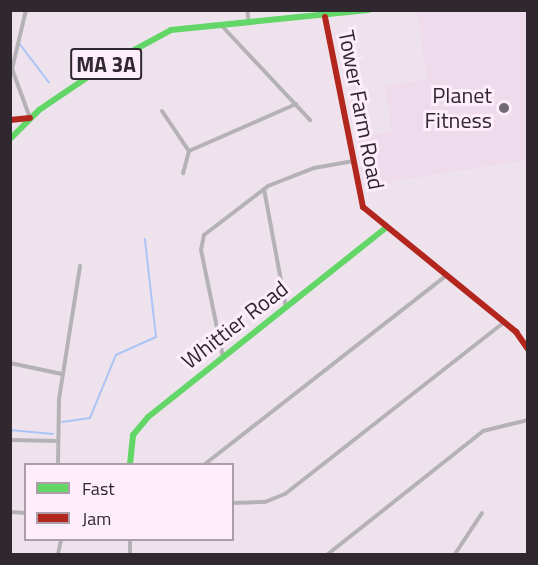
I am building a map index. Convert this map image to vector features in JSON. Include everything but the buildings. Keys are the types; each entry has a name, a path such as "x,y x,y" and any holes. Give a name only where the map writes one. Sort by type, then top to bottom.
{"street":[{"path":"10,120 30,118 12,69 26,10"},
{"path":"247,10 249,22"},
{"name":"MA 3A","path":"10,139 30,118 141,44 171,30 219,23 325,17 368,10"},
{"name":"Tower Farm Road","path":"325,17 360,202 386,228 504,322 528,349"},
{"path":"219,23 310,120"},
{"path":"189,151 296,104"},
{"path":"162,111 189,151 183,173"},
{"path":"223,358 201,244 207,231 264,189 314,168 353,161"},
{"path":"264,189 286,308"},
{"name":"Whittier Road","path":"129,463 136,429 386,228"},
{"path":"58,463 62,374 80,266"},
{"path":"208,463 446,276"},
{"path":"234,503 265,502 285,494 504,322"},
{"path":"10,363 62,374"},
{"path":"328,555 483,431 528,420"},
{"path":"10,440 58,441"},
{"path":"455,555 482,513"}],"shaded area":[{"path":"417,11 527,11 527,160 363,186 357,137 391,132 385,85 427,80"}],"waterway":[{"path":"20,44 49,82"},
{"path":"62,422 90,418 116,355 156,337 145,240"},
{"path":"10,430 53,434"}],"traffic: fast":[{"path":"10,139 39,110 101,68 171,30 368,10"},
{"path":"130,463 133,435 148,417 386,228"}],"traffic: jam":[{"path":"325,17 363,207 516,332 528,349"},
{"path":"10,120 30,118"}],"place":[{"name":"Planet Fitness","path":"504,108"}]}
